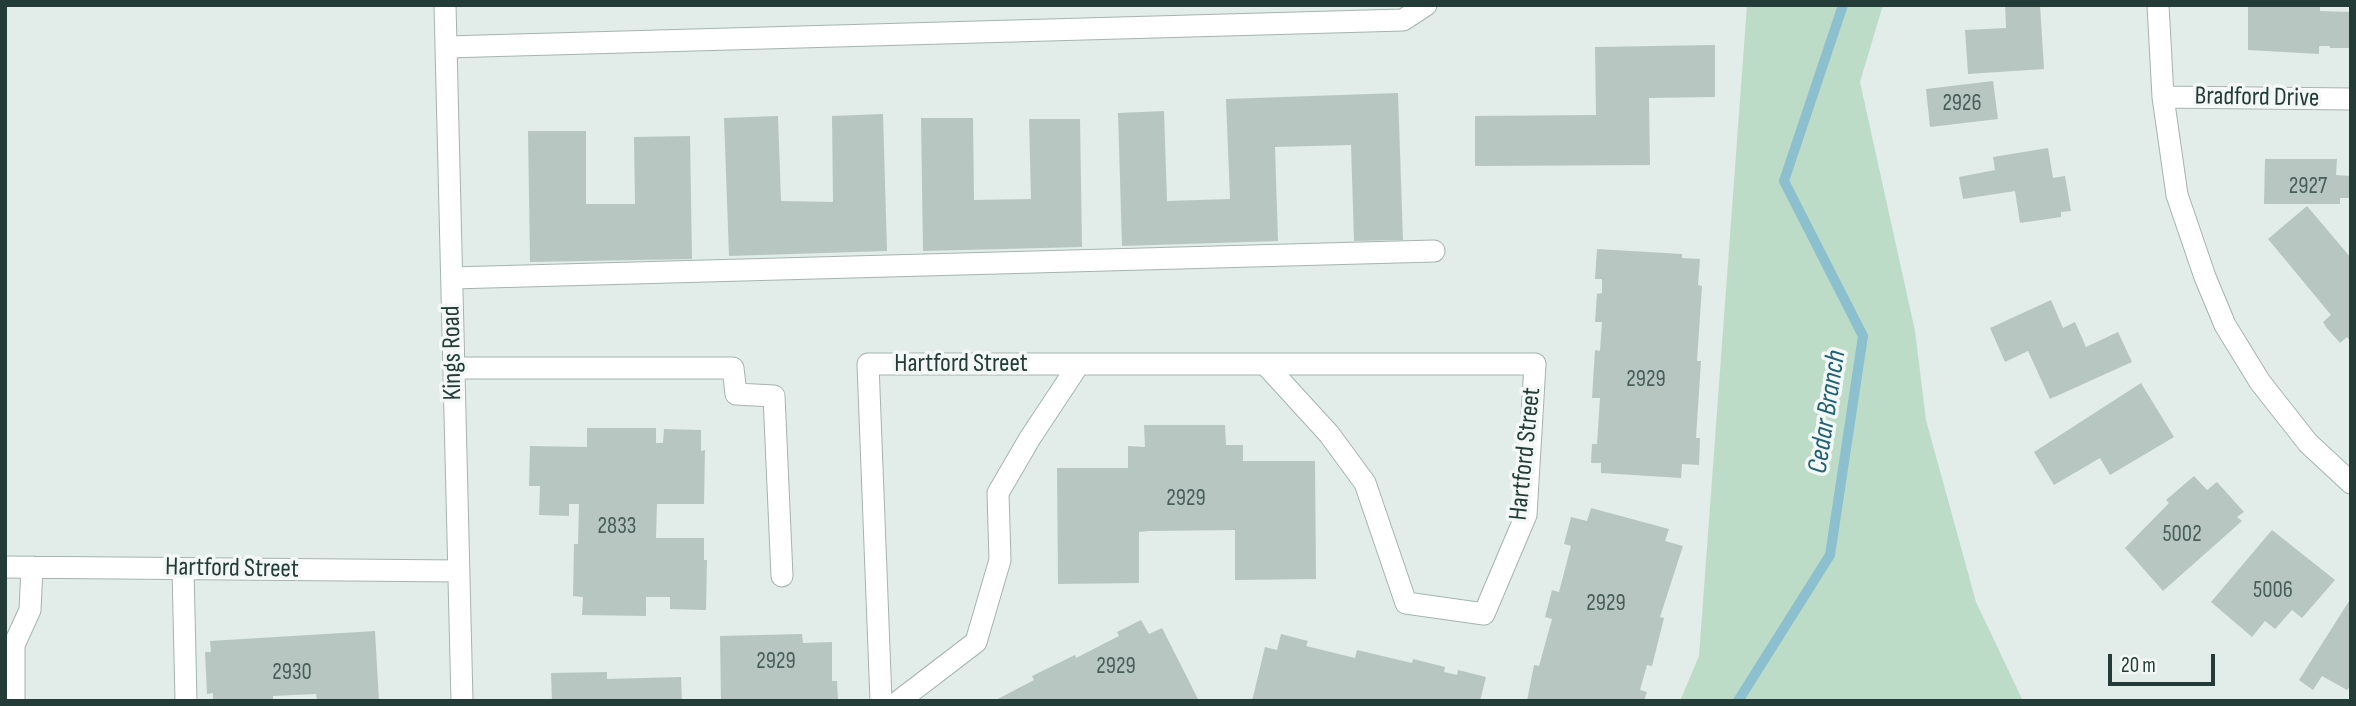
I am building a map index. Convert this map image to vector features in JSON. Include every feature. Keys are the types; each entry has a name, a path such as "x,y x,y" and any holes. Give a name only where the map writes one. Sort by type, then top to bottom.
{"street":[{"name":"Kings Road","path":"445,5 462,701"},
{"path":"446,47 1403,20 1426,5"},
{"path":"2158,5 2163,97 2177,195 2205,277 2225,326 2260,382 2308,443 2351,483"},
{"name":"Bradford Drive","path":"2163,97 2351,99"},
{"path":"452,278 1434,251"},
{"name":"Hartford Street","path":"881,701 868,364 1265,364 1535,364 1525,515 1484,614 1406,603 1365,483 1329,434 1265,364"},
{"path":"899,701 976,642 1000,560 998,493 1030,438 1079,364"},
{"path":"454,368 733,368 736,394 774,396 782,576"},
{"name":"Hartford Street","path":"5,567 459,571"},
{"path":"14,701 14,645 30,610 32,567"},
{"path":"183,569 186,701"}],"green space":[{"path":"1747,5 1883,5 1860,82 1915,331 1926,420 1976,602 2023,701 1680,701 1699,656"}],"building":[{"path":"2005,5 2040,5 2044,69 1968,74 1965,30 2006,28"},
{"path":"2248,5 2320,5 2320,11 2351,12 2351,48 2319,46 2319,54 2248,50"},
{"path":"1715,45 1715,97 1649,98 1650,165 1475,166 1475,116 1596,115 1595,47"},
{"path":"1993,81 1998,119 1930,127 1926,89"},
{"path":"1398,93 1403,240 1354,241 1351,145 1275,147 1278,241 1122,246 1118,113 1164,111 1167,201 1230,199 1226,99"},
{"path":"883,114 887,251 729,256 724,118 778,116 781,201 833,202 832,116"},
{"path":"921,118 973,118 974,200 1031,199 1029,119 1080,119 1082,247 923,251"},
{"path":"528,131 586,131 586,204 635,204 634,137 690,136 692,259 530,262"},
{"path":"2048,148 2053,178 2065,176 2071,211 2061,212 2061,217 2020,223 2015,191 1963,199 1959,177 1995,170 1993,157"},
{"path":"2265,159 2337,159 2336,175 2351,176 2351,198 2340,198 2340,204 2264,204"},
{"path":"2307,206 2351,258 2351,342 2347,337 2340,343 2326,327 2323,322 2331,315 2268,239"},
{"path":"1597,249 1682,254 1682,258 1700,259 1698,285 1702,286 1697,361 1701,361 1696,438 1700,438 1699,465 1682,464 1681,478 1601,473 1601,463 1591,463 1592,444 1597,444 1600,398 1592,398 1595,350 1600,351 1602,322 1595,322 1597,294 1602,293 1602,279 1595,279"},
{"path":"2051,300 2063,328 2075,322 2086,347 2118,332 2132,362 2050,399 2028,351 2005,362 1990,328"},
{"path":"2141,383 2174,437 2110,475 2100,458 2054,485 2034,452"},
{"path":"1144,425 1225,425 1226,445 1243,445 1243,461 1315,461 1316,579 1235,580 1235,530 1149,531 1139,532 1139,583 1058,584 1057,468 1128,468 1128,446 1145,447"},
{"path":"587,428 656,428 656,443 663,443 664,429 701,430 701,451 705,450 704,504 657,504 656,538 704,538 704,560 707,560 706,610 670,609 670,597 646,597 646,616 582,615 583,597 573,596 574,544 578,544 579,504 569,504 569,516 539,515 540,486 529,486 530,446 587,447"},
{"path":"2194,476 2207,490 2217,482 2244,512 2237,517 2242,521 2163,591 2125,548 2169,503 2166,500"},
{"path":"1591,508 1669,529 1665,541 1683,546 1660,617 1664,618 1652,666 1647,665 1640,690 1647,692 1644,701 1527,701 1534,665 1539,666 1552,619 1545,617 1552,590 1559,592 1571,546 1564,544 1571,517 1587,521"},
{"path":"2272,530 2335,580 2302,618 2292,610 2275,629 2265,621 2252,637 2211,602"},
{"path":"2351,598 2351,685 2347,690 2322,676 2313,690 2299,680"},
{"path":"1141,620 1149,634 1162,628 1198,699 994,701 1034,680 1032,676 1119,636 1117,632"},
{"path":"375,631 379,701 317,701 316,694 273,696 273,701 213,701 213,693 207,694 205,652 211,652 210,641"},
{"path":"802,634 803,643 832,642 832,681 837,681 838,701 721,701 720,636"},
{"path":"1281,634 1308,641 1306,646 1355,658 1357,650 1412,663 1413,659 1445,667 1444,672 1457,675 1458,670 1486,677 1480,701 1252,701 1265,647 1277,650"},
{"path":"607,672 607,679 681,677 682,701 552,701 551,673"}],"waterway":[{"name":"Cedar Branch","path":"1738,701 1830,555 1863,336 1784,181 1843,5"}]}
